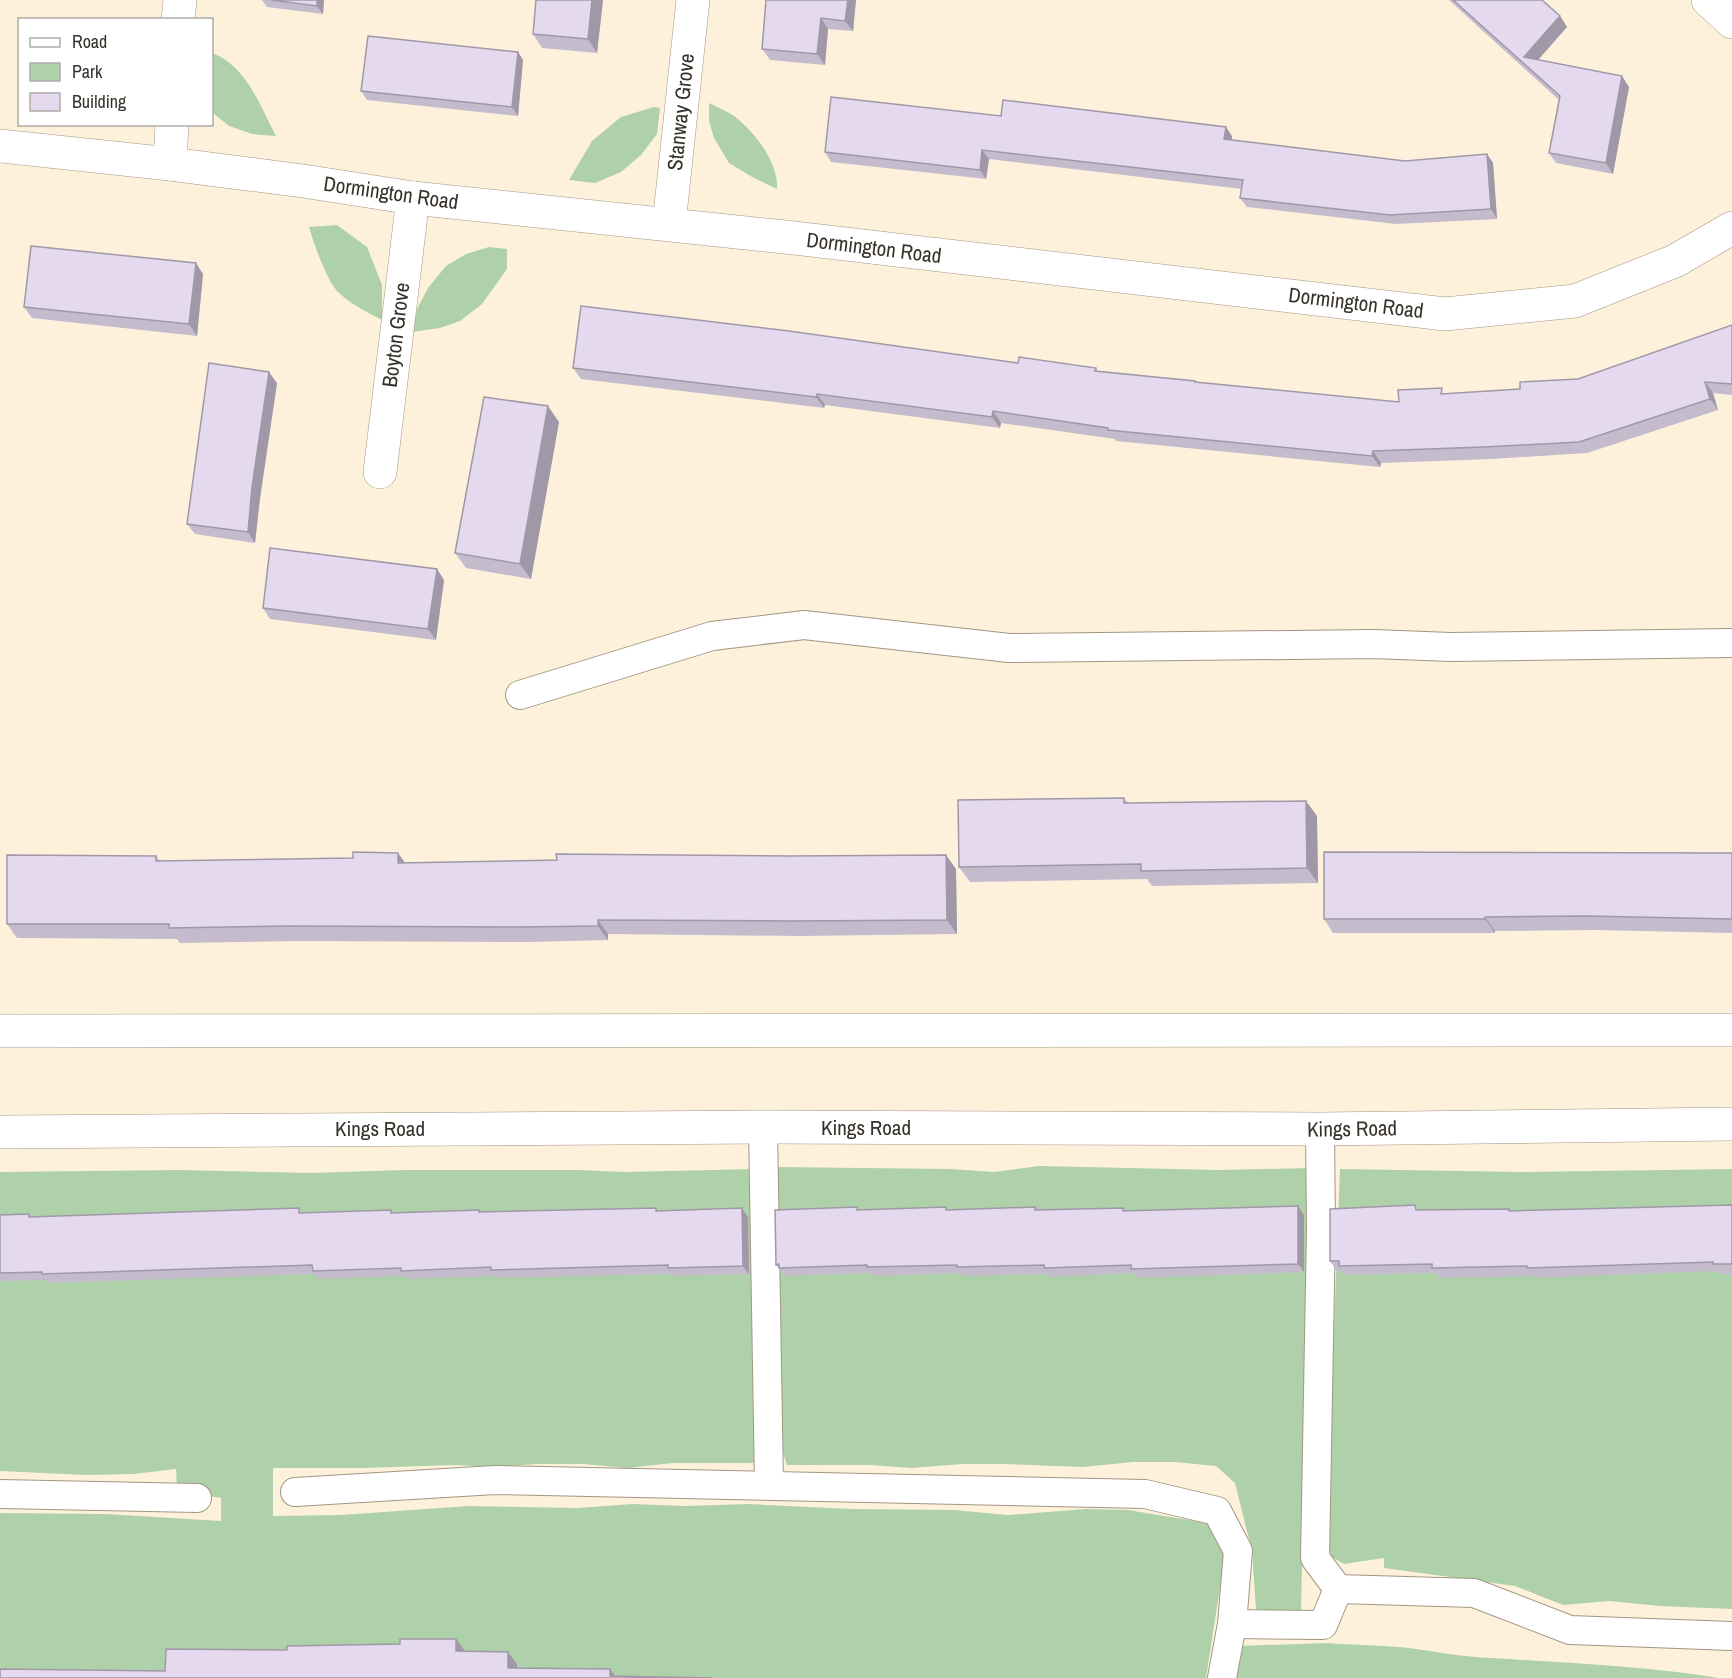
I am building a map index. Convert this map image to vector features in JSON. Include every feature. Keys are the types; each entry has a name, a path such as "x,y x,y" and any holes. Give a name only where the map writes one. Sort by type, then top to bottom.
{"main road":[{"path":"178,18 180,0"},
{"name":"Stanway Grove","path":"669,224 693,0"},
{"path":"1708,0 1732,22"},
{"path":"170,164 172,126"},
{"name":"Dormington Road","path":"0,147 170,164 413,198 669,224 1445,314 1575,301 1675,261 1732,228"},
{"name":"Boyton Grove","path":"380,472 413,198"},
{"path":"0,1031 1732,1030"},
{"name":"Kings Road","path":"0,1132 763,1127 1320,1129 1732,1124"}],"lane":[{"path":"520,695 712,636 804,625 1008,648 1373,644 1451,647 1732,643"},
{"path":"763,1127 769,1485"},
{"path":"1320,1129 1321,1229 1315,1558 1338,1589"},
{"path":"295,1492 495,1480 1145,1494 1216,1511 1238,1551 1232,1624 1222,1678"},
{"path":"0,1494 196,1498"},
{"path":"1232,1624 1323,1625 1338,1589"},
{"path":"1338,1589 1474,1593 1570,1630 1732,1636"}],"green space":[{"path":"213,54 235,67 243,77 258,100 276,136 252,134 229,126 213,113"},
{"path":"709,103 742,122 757,139 770,158 777,179 777,189 729,163 714,138 709,121"},
{"path":"654,107 660,108 657,134 641,155 621,172 595,183 569,180 592,141 621,117"},
{"path":"337,225 367,247 382,285 382,320 359,308 338,292 325,270 309,227"},
{"path":"489,247 507,249 507,269 482,304 460,321 440,328 412,332 418,307 428,288 446,266 466,254"},
{"path":"1039,1166 1219,1170 1310,1168 1301,1614 1256,1609 1252,1551 1235,1483 1216,1466 1175,1462 1133,1462 1083,1467 1002,1464 911,1468 871,1465 787,1465 778,1438 776,1167 951,1169 994,1172"},
{"path":"755,1169 760,1463 673,1463 628,1468 583,1464 537,1464 496,1467 452,1465 273,1468 273,1516 341,1515 469,1506 578,1508 633,1504 685,1506 749,1504 852,1509 954,1510 1008,1515 1086,1509 1128,1510 1213,1524 1226,1549 1206,1678 0,1678 0,1513 106,1514 221,1521 221,1498 177,1491 176,1469 134,1474 86,1475 0,1471 0,1172 178,1170 314,1173 403,1170 578,1170 625,1172"},
{"path":"1340,1169 1521,1172 1732,1169 1732,1609 1609,1601 1563,1605 1515,1586 1384,1568 1384,1558 1344,1564 1332,1557 1326,1540"},
{"path":"1327,1643 1399,1647 1481,1657 1634,1668 1719,1678 1233,1678 1238,1646"}],"building":[{"path":"271,0 317,0 317,6"},
{"path":"536,0 592,0 588,39 533,34"},
{"path":"766,0 848,0 845,21 821,18 817,54 762,49"},
{"path":"1453,0 1542,0 1560,16 1524,57 1622,76 1606,163 1549,153 1560,96"},
{"path":"368,36 518,52 512,107 361,91"},
{"path":"831,97 1001,116 1003,100 1226,127 1224,139 1405,161 1487,154 1491,209 1390,215 1240,198 1243,180 982,150 980,170 825,152"},
{"path":"31,246 196,263 189,324 24,307"},
{"path":"581,306 789,331 1018,363 1019,357 1096,368 1095,371 1399,402 1398,390 1442,388 1441,394 1520,389 1520,382 1578,379 1732,325 1732,384 1705,382 1710,399 1579,442 1373,451 1372,456 1108,430 1108,428 993,411 992,417 817,394 816,397 573,368"},
{"path":"209,363 269,372 252,487 248,532 187,524"},
{"path":"484,397 548,406 520,564 455,553"},
{"path":"270,548 437,569 428,629 263,608"},
{"path":"1124,798 1124,803 1306,801 1307,868 1141,871 1141,864 959,867 958,800"},
{"path":"353,852 398,853 398,863 557,860 556,854 946,855 947,920 598,920 598,926 519,927 169,928 169,924 7,924 7,855 156,856 156,861 353,858"},
{"path":"1324,852 1732,853 1732,919 1585,916 1485,917 1485,919 1324,919"},
{"path":"1415,1205 1416,1210 1509,1209 1509,1211 1732,1205 1732,1264 1713,1264 1713,1262 1527,1268 1527,1266 1432,1268 1432,1264 1339,1266 1339,1261 1330,1261 1330,1209"},
{"path":"1298,1206 1298,1264 1131,1269 1131,1265 1045,1268 1044,1265 867,1267 867,1265 779,1268 779,1264 776,1265 775,1210 857,1207 857,1210 946,1207 946,1210 1035,1207 1035,1210 1123,1208 1123,1211"},
{"path":"299,1208 299,1213 391,1210 391,1213 742,1208 743,1266 668,1268 668,1265 491,1270 491,1267 401,1271 401,1268 313,1271 312,1265 42,1274 42,1272 0,1273 0,1215 29,1214 29,1217"},
{"path":"400,1639 456,1639 456,1651 508,1652 508,1668 610,1669 610,1676 713,1678 0,1678 0,1669 165,1671 166,1649 287,1650 287,1646 400,1644"}]}
